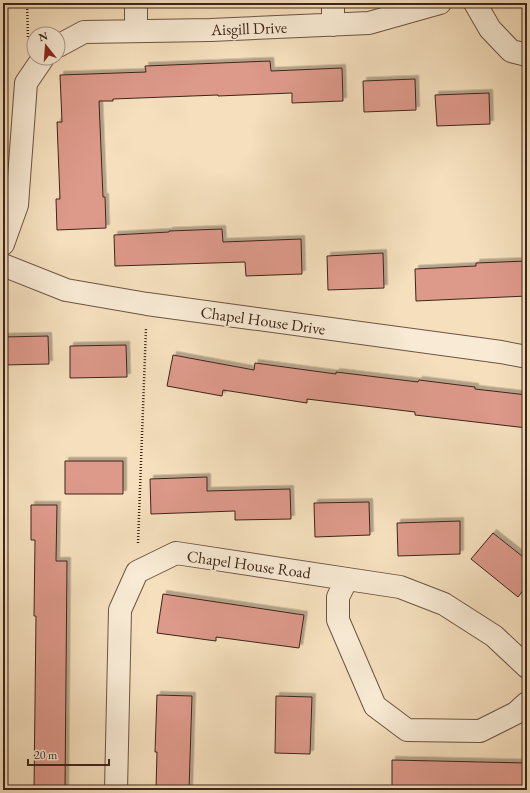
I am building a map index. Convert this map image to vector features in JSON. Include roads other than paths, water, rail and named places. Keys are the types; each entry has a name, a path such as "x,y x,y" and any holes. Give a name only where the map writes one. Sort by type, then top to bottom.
{"street":[{"path":"136,3 136,31"},
{"path":"333,3 333,25"},
{"name":"Aisgill Drive","path":"66,42 84,32 211,30 369,23 440,3"},
{"path":"476,3 490,29 511,51 527,55"},
{"path":"3,244 16,205 26,83 38,66"},
{"name":"Chapel House Drive","path":"3,265 66,290 147,304 493,351 527,357"},
{"name":"Chapel House Road","path":"116,790 120,610 137,572 176,553 400,587 444,604 494,636 527,666"},
{"path":"347,579 338,597 338,620 375,706 407,730 480,731 516,713 527,703"}]}
